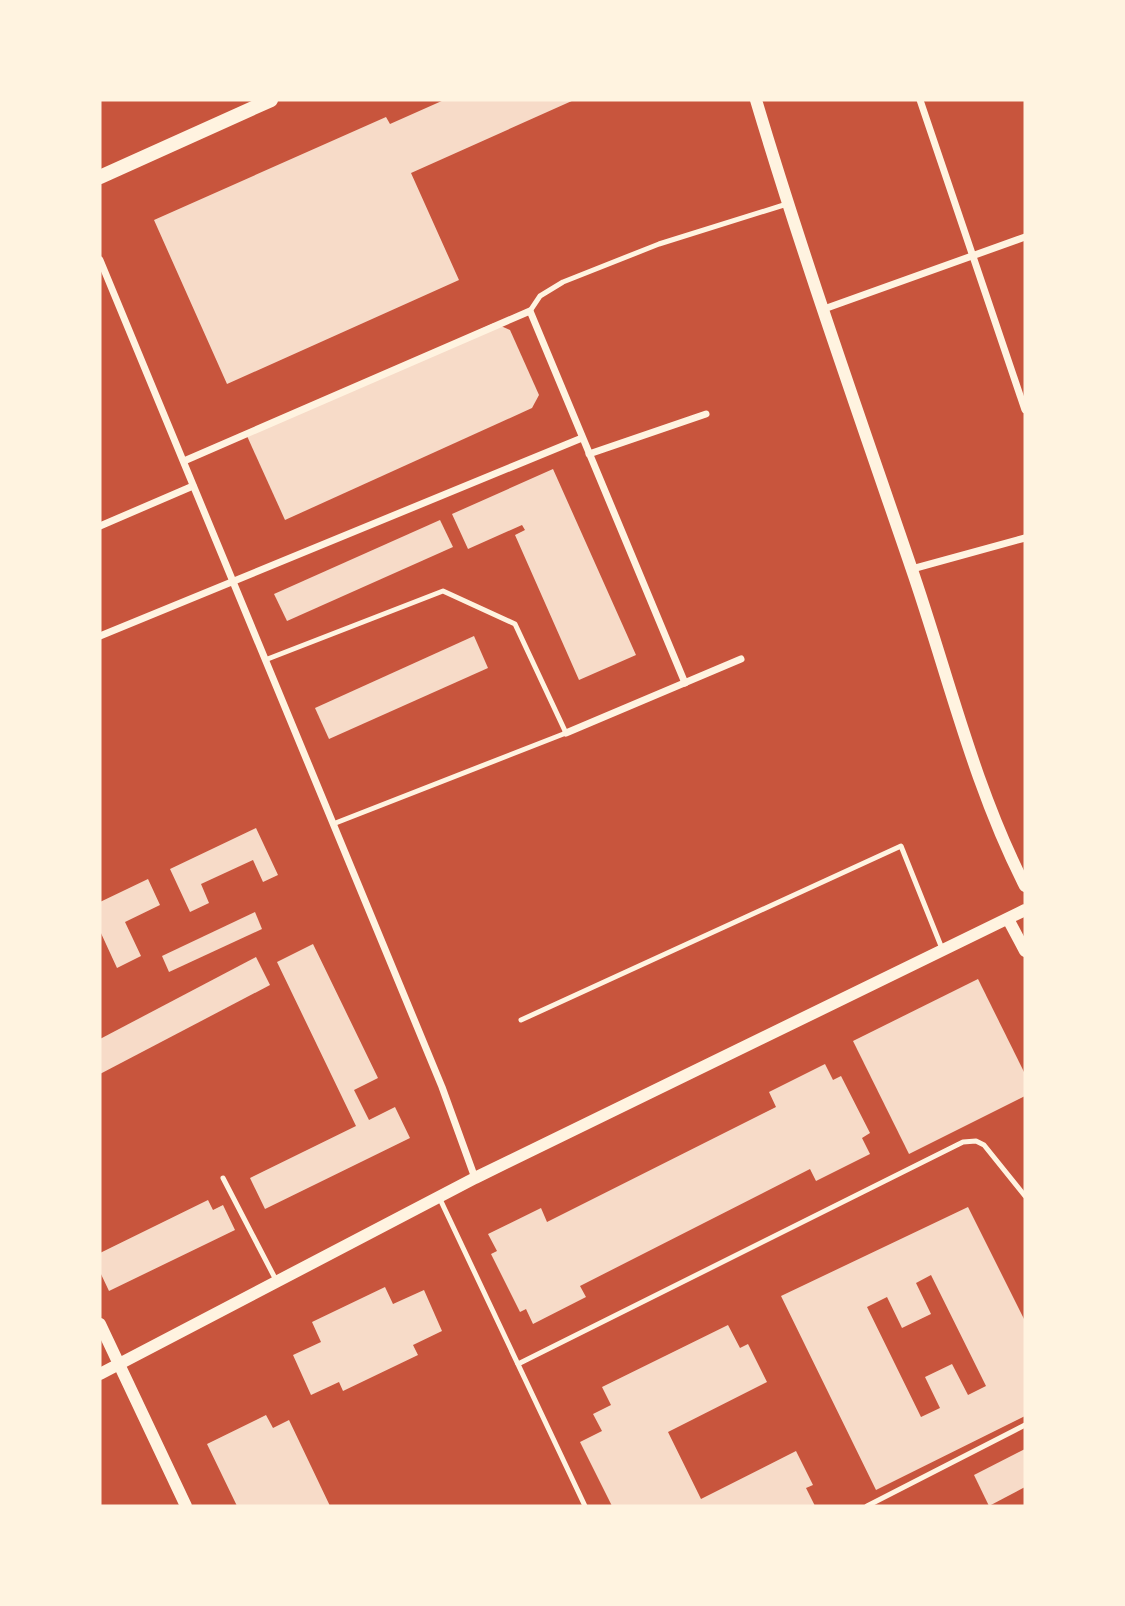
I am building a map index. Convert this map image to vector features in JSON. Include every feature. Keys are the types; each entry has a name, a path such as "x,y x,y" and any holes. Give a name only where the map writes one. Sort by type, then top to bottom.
{"main road":[{"path":"100,177 271,100"}],"street":[{"path":"756,100 787,204 912,569 970,757 1001,839 1025,886"},
{"path":"920,100 1025,410"},
{"path":"824,309 1025,237"},
{"path":"100,260 442,1087 475,1178"},
{"path":"184,461 530,311 685,683"},
{"path":"589,454 706,414"},
{"path":"100,636 582,438"},
{"path":"100,526 193,486"},
{"path":"912,569 1025,538"},
{"path":"566,733 741,659"},
{"path":"100,1374 475,1178 1025,910"},
{"path":"1008,919 1025,951"},
{"path":"100,1324 186,1506"}],"lane":[{"path":"530,311 540,296 564,282 659,244 787,204"},
{"path":"265,660 443,591 515,624 566,733 334,824"},
{"path":"522,1020 901,845 943,951"},
{"path":"518,1364 963,1142 976,1141 984,1145 1025,1196"},
{"path":"223,1178 277,1282"},
{"path":"439,1197 585,1506"},
{"path":"866,1506 1025,1424"}],"building":[{"path":"444,100 574,100 411,173 459,280 227,384 154,220 386,117 390,124"},
{"path":"494,323 510,330 539,395 532,408 285,520 247,436"},
{"path":"553,469 636,655 579,680 515,535 525,530 522,525 468,549 452,514"},
{"path":"440,520 453,547 287,621 274,594"},
{"path":"474,636 488,668 329,739 315,708"},
{"path":"256,828 278,875 263,882 253,860 201,884 209,903 190,912 170,869"},
{"path":"148,879 160,905 125,922 141,956 117,968 100,931 100,902"},
{"path":"255,912 262,929 169,972 162,956"},
{"path":"313,944 378,1078 354,1090 369,1120 395,1107 410,1138 265,1209 250,1178 356,1126 277,962"},
{"path":"256,957 270,985 100,1074 100,1039"},
{"path":"978,979 1025,1074 1025,1096 909,1154 853,1041"},
{"path":"825,1064 833,1080 841,1076 870,1133 862,1138 870,1154 816,1181 810,1169 580,1286 586,1297 533,1324 526,1309 520,1312 491,1254 497,1251 488,1234 541,1208 547,1222 776,1107 769,1092"},
{"path":"208,1200 213,1210 223,1205 235,1230 109,1291 100,1272 100,1253"},
{"path":"968,1207 1025,1321 1025,1416 876,1490 781,1296","holes":["931,1275 986,1386 968,1395 952,1364 925,1377 940,1408 921,1417 867,1307 887,1297 902,1328 931,1314 916,1283"]},
{"path":"385,1287 393,1304 424,1290 442,1331 413,1345 418,1355 343,1391 339,1382 311,1395 293,1355 321,1342 312,1322"},
{"path":"728,1325 740,1348 748,1344 767,1382 668,1432 701,1499 796,1451 813,1485 806,1488 815,1506 612,1506 580,1442 602,1431 593,1414 611,1405 602,1387"},
{"path":"266,1415 273,1428 289,1420 330,1506 237,1506 207,1444"},
{"path":"1025,1449 1025,1487 989,1506 974,1475"}]}
